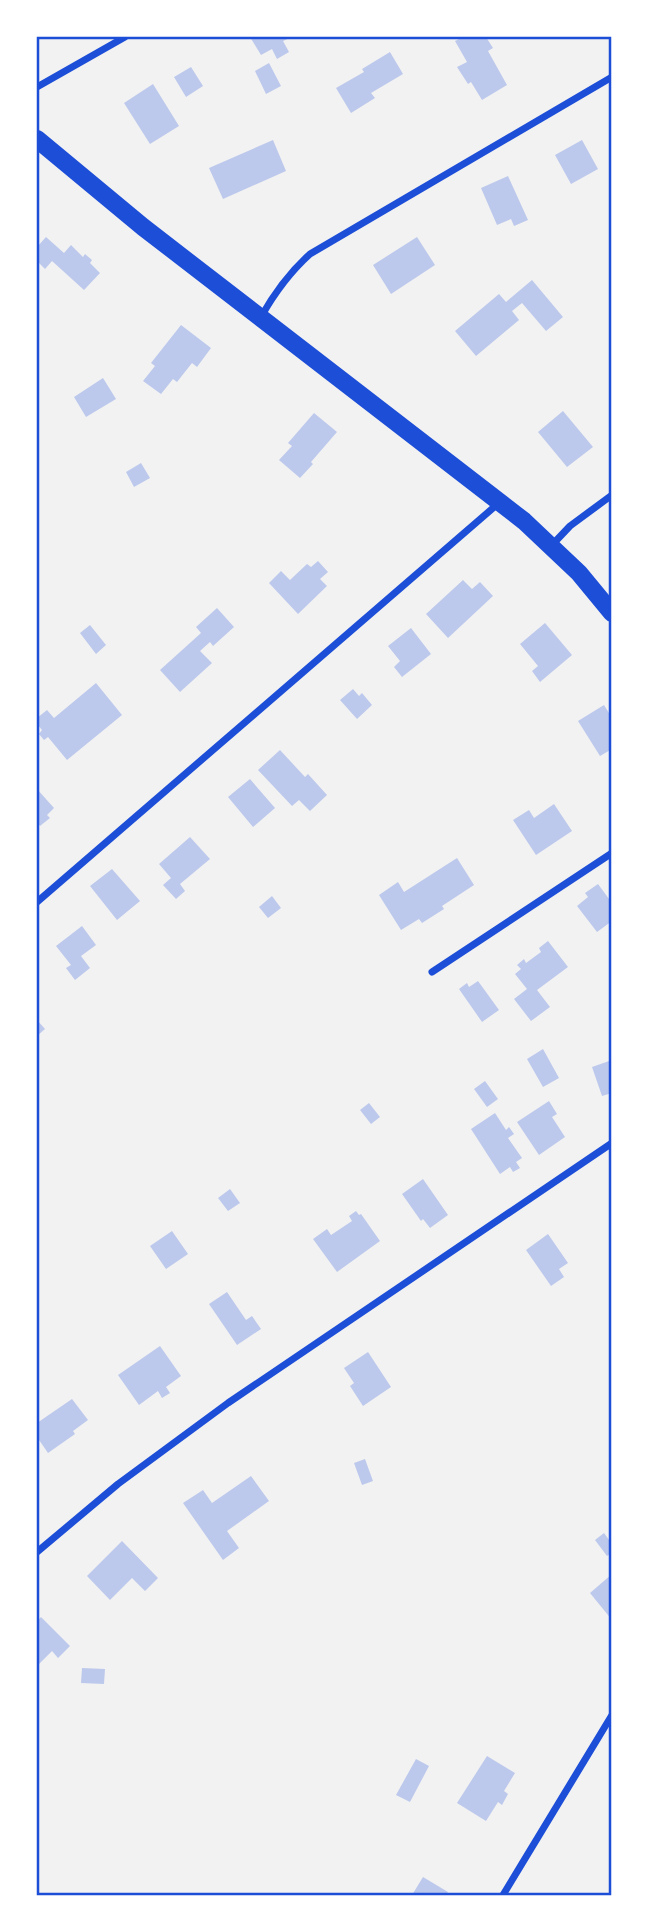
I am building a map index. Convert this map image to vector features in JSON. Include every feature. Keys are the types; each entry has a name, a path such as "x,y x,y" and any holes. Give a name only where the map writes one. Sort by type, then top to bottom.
{"main road":[{"path":"37,139 143,227 500,501 551,545 579,573 612,613"}],"street":[{"path":"37,87 125,37"},
{"path":"261,318 289,273 310,254 612,77"},
{"path":"551,545 570,526 612,495"},
{"path":"37,902 500,501"},
{"path":"432,972 612,853"},
{"path":"37,1552 118,1484 228,1403 612,1143"},
{"path":"503,1895 612,1715"}],"building":[{"path":"250,37 292,37 283,41 289,52 277,59 272,49 261,55"},
{"path":"463,37 486,37 493,48 488,51 507,85 482,100 471,82 468,84 457,67 467,62 455,41"},
{"path":"390,52 403,74 371,93 375,98 351,113 336,88 364,72 362,69"},
{"path":"269,63 281,86 266,94 255,71"},
{"path":"191,67 203,86 186,97 174,77"},
{"path":"153,84 179,126 150,144 124,103"},
{"path":"273,140 286,171 223,199 209,168"},
{"path":"582,140 598,169 571,184 555,155"},
{"path":"508,176 528,220 514,226 511,219 497,225 481,188"},
{"path":"46,237 64,253 71,245 83,257 85,254 92,260 90,263 100,273 84,290 52,261 45,269 37,261 37,247"},
{"path":"417,237 435,265 391,294 373,265"},
{"path":"532,280 563,317 546,331 522,303 512,311 519,320 476,356 455,331 499,294 506,302"},
{"path":"181,325 211,348 197,367 192,363 177,382 173,379 161,394 143,381 155,366 151,363"},
{"path":"103,378 116,399 86,417 74,397"},
{"path":"563,411 593,447 567,467 538,432"},
{"path":"314,413 337,432 300,478 279,460 292,446 288,443"},
{"path":"141,463 150,478 134,487 126,472"},
{"path":"318,561 328,572 320,579 327,586 298,614 269,583 281,571 290,580 307,564 311,567"},
{"path":"463,580 472,589 480,582 493,596 448,638 426,614"},
{"path":"217,608 234,627 213,646 210,642 200,651 212,663 180,692 160,670 201,633 196,627"},
{"path":"545,623 572,655 540,682 532,671 538,666 520,644"},
{"path":"90,625 106,645 96,654 80,633"},
{"path":"411,628 431,654 402,677 394,667 400,661 388,646"},
{"path":"96,683 122,715 67,760 48,737 44,740 39,734 42,730 37,724 37,718 47,710 54,718"},
{"path":"353,689 359,696 362,693 372,705 357,719 340,700"},
{"path":"604,705 612,718 612,749 600,756 578,721"},
{"path":"280,750 305,777 308,774 327,795 310,811 299,800 292,806 258,770"},
{"path":"250,779 275,808 253,827 228,797"},
{"path":"37,789 54,808 47,815 50,818 40,826 37,822"},
{"path":"554,804 572,831 536,855 513,820 529,810 534,818"},
{"path":"190,837 210,859 180,884 185,891 176,899 163,885 171,878 159,864"},
{"path":"457,858 474,885 422,923 419,919 401,930 379,895 398,882 404,892"},
{"path":"112,869 140,901 117,920 90,886"},
{"path":"598,884 612,903 612,921 597,932 577,906 588,897 585,893"},
{"path":"272,896 281,908 268,918 259,907"},
{"path":"82,926 96,945 81,956 90,968 75,980 66,968 71,965 56,946"},
{"path":"548,941 568,967 537,990 550,1007 531,1021 514,999 527,989 515,974 521,969 517,965 524,959 526,963 541,952 539,948"},
{"path":"478,981 499,1010 482,1022 459,989 467,983 469,987"},
{"path":"37,1020 45,1029 37,1036"},
{"path":"543,1049 559,1078 543,1087 527,1059"},
{"path":"612,1060 612,1093 602,1096 592,1067"},
{"path":"485,1081 498,1099 487,1107 474,1089"},
{"path":"549,1101 557,1114 552,1117 565,1137 539,1155 517,1122"},
{"path":"369,1103 380,1117 371,1124 360,1110"},
{"path":"495,1113 506,1130 509,1127 514,1134 508,1138 522,1158 516,1162 520,1168 513,1172 510,1167 500,1174 471,1129"},
{"path":"423,1179 448,1215 430,1228 423,1219 421,1221 402,1194"},
{"path":"230,1189 240,1203 228,1211 218,1198"},
{"path":"356,1211 380,1241 337,1272 313,1239 327,1229 331,1235 352,1221 349,1216"},
{"path":"172,1231 188,1254 166,1269 150,1246"},
{"path":"548,1234 568,1263 559,1269 564,1277 551,1286 526,1250"},
{"path":"227,1292 246,1320 252,1316 261,1329 237,1345 209,1304"},
{"path":"160,1346 181,1376 166,1387 170,1393 162,1398 158,1391 139,1405 118,1375"},
{"path":"368,1352 391,1387 363,1406 350,1386 354,1383 344,1368"},
{"path":"72,1399 88,1420 73,1431 75,1434 48,1453 37,1437 37,1423"},
{"path":"365,1459 373,1481 362,1485 354,1463"},
{"path":"251,1476 269,1501 227,1531 239,1548 223,1560 183,1503 203,1490 212,1503"},
{"path":"604,1533 612,1544 612,1553 607,1556 595,1540"},
{"path":"122,1541 158,1578 145,1591 132,1578 110,1600 87,1576"},
{"path":"612,1574 612,1620 590,1593"},
{"path":"41,1617 70,1646 58,1658 52,1651 37,1666 37,1621"},
{"path":"82,1668 105,1669 104,1684 81,1683"},
{"path":"487,1756 515,1773 504,1791 508,1794 502,1805 498,1802 486,1821 457,1803"},
{"path":"416,1759 429,1766 410,1802 396,1795"},
{"path":"423,1877 448,1892 446,1895 412,1895"}]}
